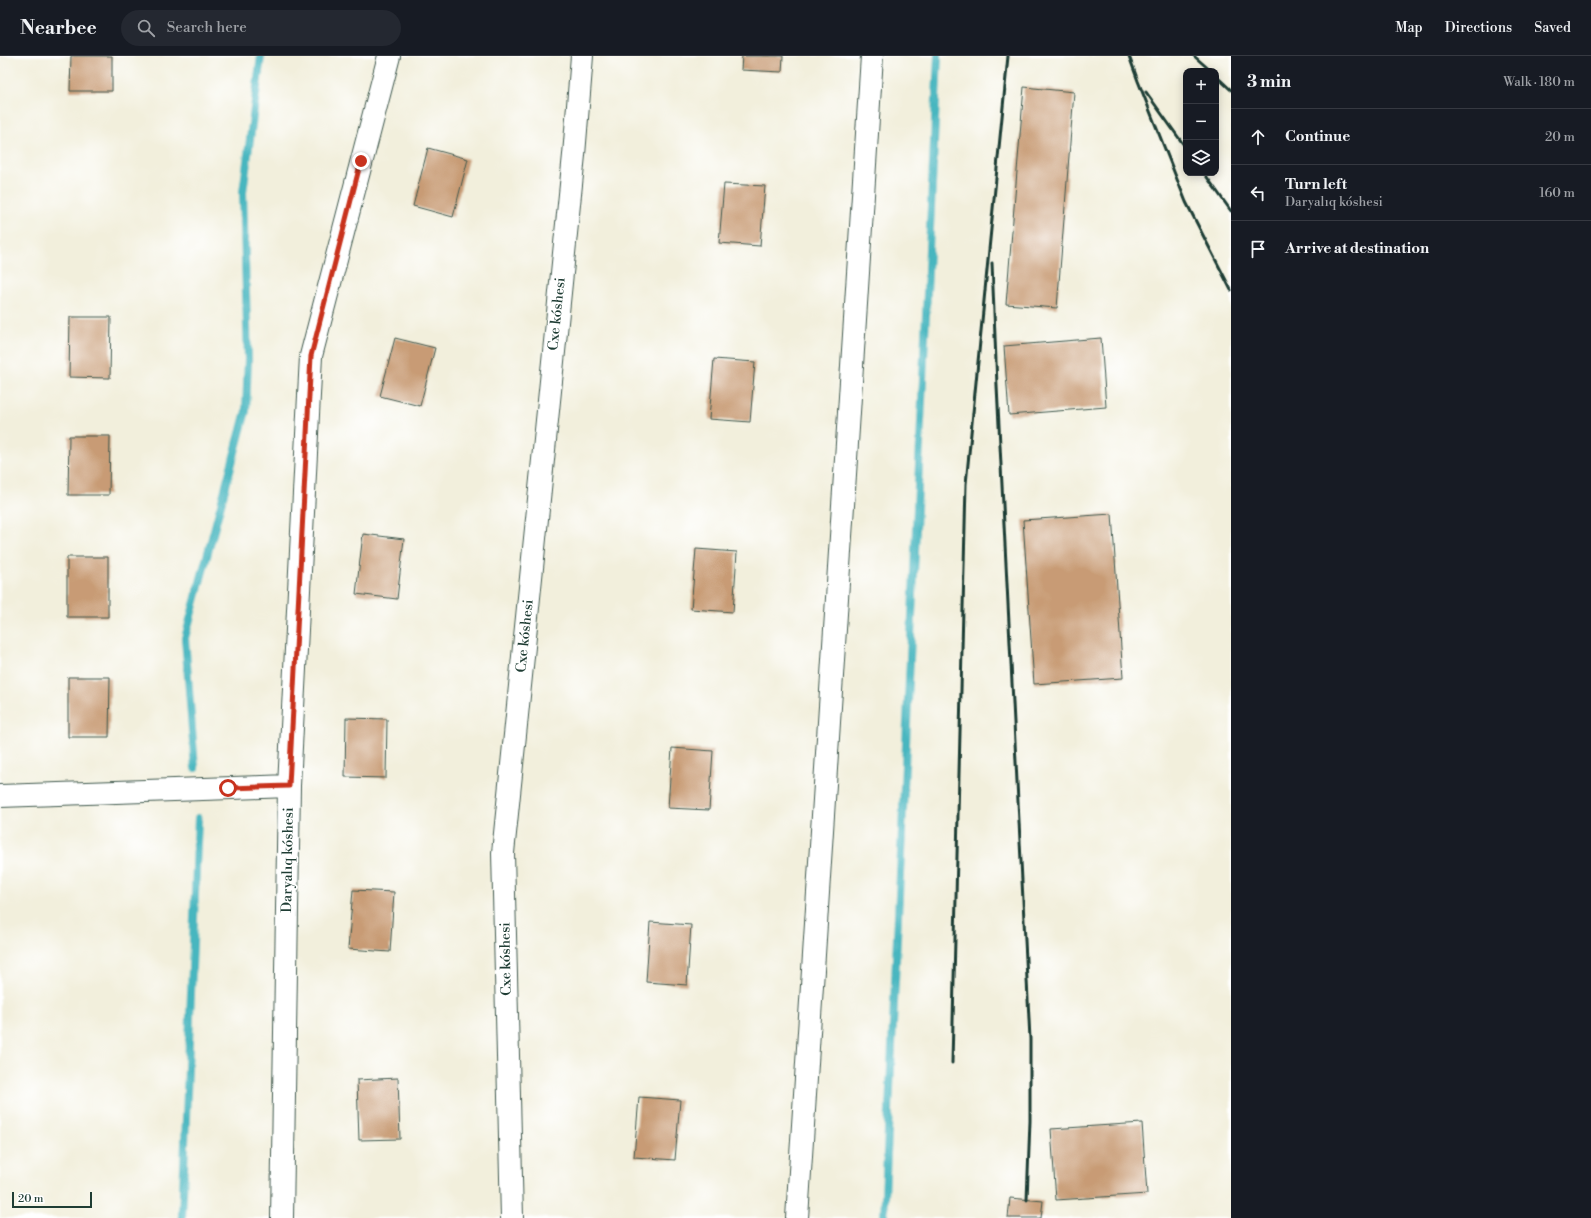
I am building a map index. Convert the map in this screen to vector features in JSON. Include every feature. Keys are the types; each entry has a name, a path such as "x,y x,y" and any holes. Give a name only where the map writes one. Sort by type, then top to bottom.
{"street":[{"name":"Daryalıq kóshesi","path":"282,1218 289,786 311,356 389,56"},
{"name":"Cxe kóshesi","path":"512,1218 503,853 574,155 582,56"},
{"path":"797,1218 872,56"},
{"path":"0,796 289,786"}],"building":[{"path":"71,56 112,56 112,91 70,91"},
{"path":"742,56 783,56 782,72 741,70"},
{"path":"1024,87 1074,92 1057,308 1006,304"},
{"path":"428,148 468,159 453,217 413,206"},
{"path":"724,184 765,186 760,246 719,243"},
{"path":"70,317 111,317 110,378 69,377"},
{"path":"395,338 435,348 420,406 380,396"},
{"path":"1101,338 1106,407 1009,415 1004,346"},
{"path":"714,359 755,362 750,422 709,419"},
{"path":"69,436 110,436 109,495 68,495"},
{"path":"1112,514 1123,678 1034,684 1023,520"},
{"path":"363,534 404,539 397,599 356,594"},
{"path":"696,549 737,552 733,612 691,609"},
{"path":"67,557 108,557 108,617 67,617"},
{"path":"68,677 110,677 109,737 68,737"},
{"path":"346,718 387,719 386,778 345,777"},
{"path":"672,748 713,751 709,810 668,808"},
{"path":"353,890 394,892 390,952 348,949"},
{"path":"650,922 691,925 687,985 646,982"},
{"path":"398,1078 400,1139 359,1140 357,1080"},
{"path":"639,1097 680,1100 675,1160 634,1157"},
{"path":"1142,1123 1147,1194 1056,1200 1051,1129"},
{"path":"1010,1198 1043,1201 1041,1218 1008,1218"}],"waterway":[{"path":"195,768 185,638 246,411 248,359 243,192 261,56"},
{"path":"884,1218 938,56"},
{"path":"182,1218 198,818"}],"railway":[{"path":"952,1063 966,484 1008,56"},
{"path":"1129,56 1186,202 1231,290"},
{"path":"1194,56 1208,68"},
{"path":"1219,79 1231,90"},
{"path":"1146,92 1183,144"},
{"path":"1206,176 1231,211"},
{"path":"992,263 1030,1039 1030,1121 1027,1200"}],"route":[{"path":"228,788 289,786 311,356 361,161"}]}
